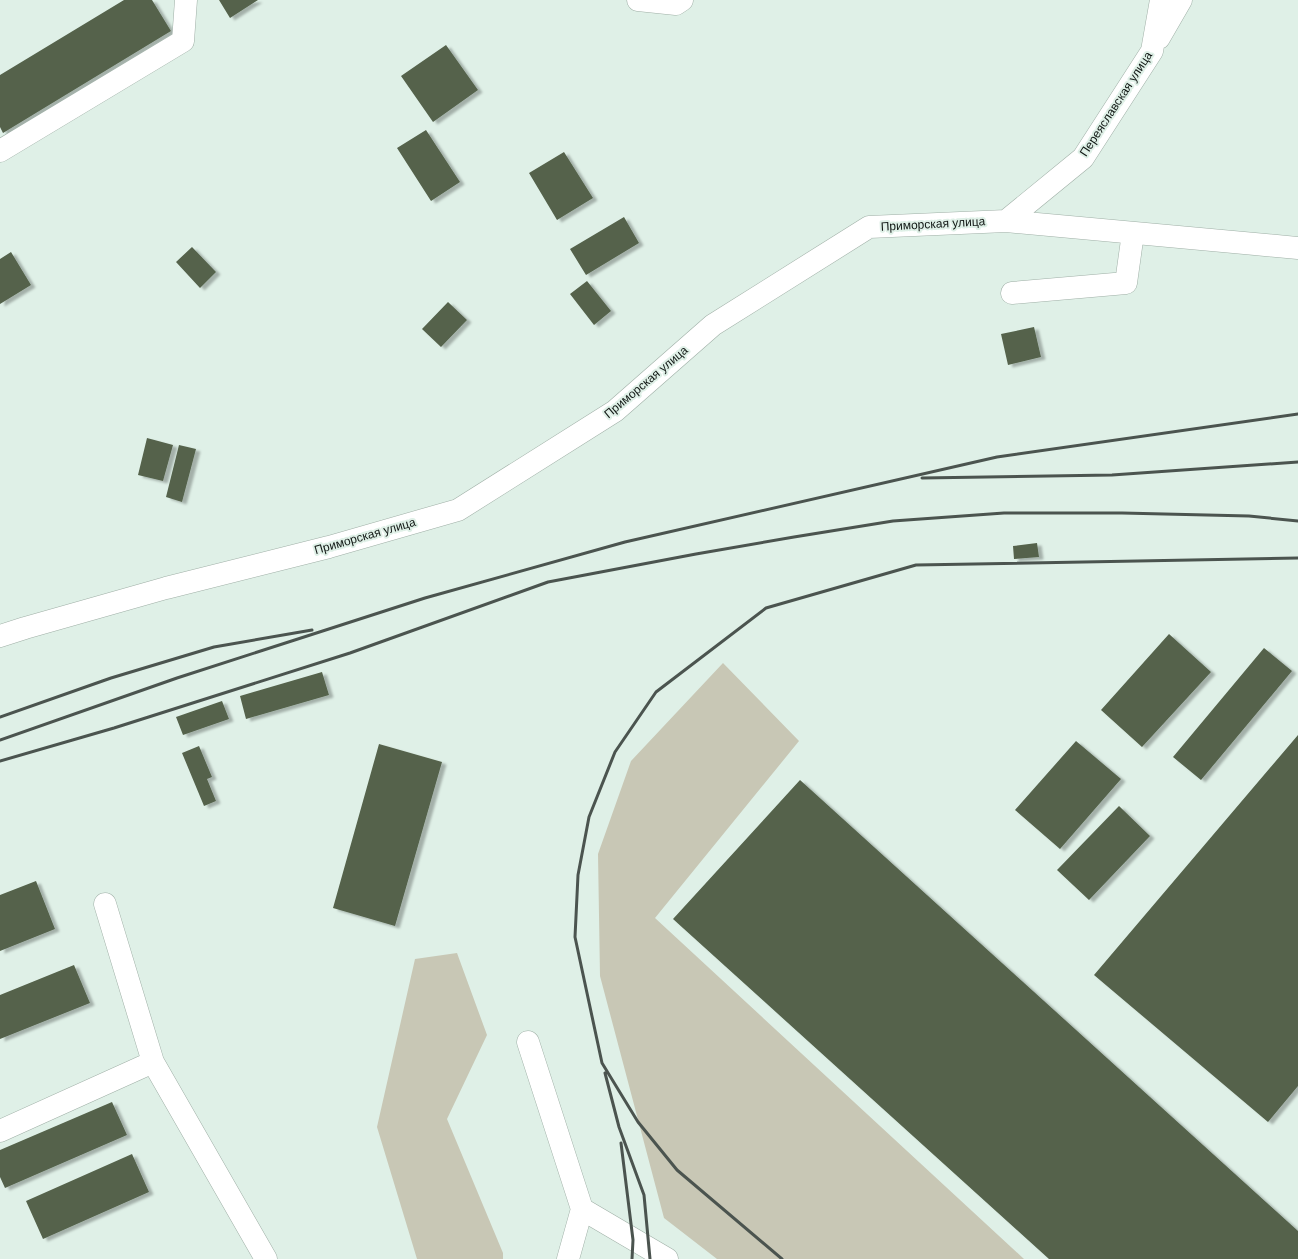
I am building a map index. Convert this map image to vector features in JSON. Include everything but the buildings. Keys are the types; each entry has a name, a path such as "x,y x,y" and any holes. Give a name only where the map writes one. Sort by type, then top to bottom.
{"street":[{"path":"0,151 183,41 186,0"},
{"path":"638,0 676,4 682,0"},
{"name":"Переяславская улица","path":"1006,221 1083,158 1152,51 1161,0"},
{"path":"1152,51 1181,0"},
{"name":"Приморская улица","path":"0,636 166,588 329,547 458,510 615,411 713,325 869,227 1006,221 1298,248"},
{"path":"1012,293 1126,283 1133,233"},
{"path":"105,904 153,1062 266,1259"},
{"path":"528,1042 582,1209 568,1259"},
{"path":"0,1131 153,1062"},
{"path":"582,1209 667,1259"}],"green space":[{"path":"723,663 799,741 655,918 1024,1259 717,1259 664,1218 600,976 598,854 631,761"},
{"path":"457,953 487,1035 447,1119 503,1253 503,1259 417,1259 377,1127 415,959"}],"railway":[{"path":"0,740 177,678 425,598 625,542 997,457 1298,414"},
{"path":"922,478 1112,475 1298,462"},
{"path":"0,761 114,728 350,653 548,582 696,554 893,521 1004,513 1122,513 1249,516 1298,521"},
{"path":"782,1259 677,1170 638,1122 602,1063 575,937 578,875 589,817 615,752 656,692 766,608 916,565 1298,558"},
{"path":"0,717 111,678 214,647 312,630"},
{"path":"605,1073 619,1127 644,1195 650,1259"},
{"path":"621,1143 633,1240 632,1259"}]}
